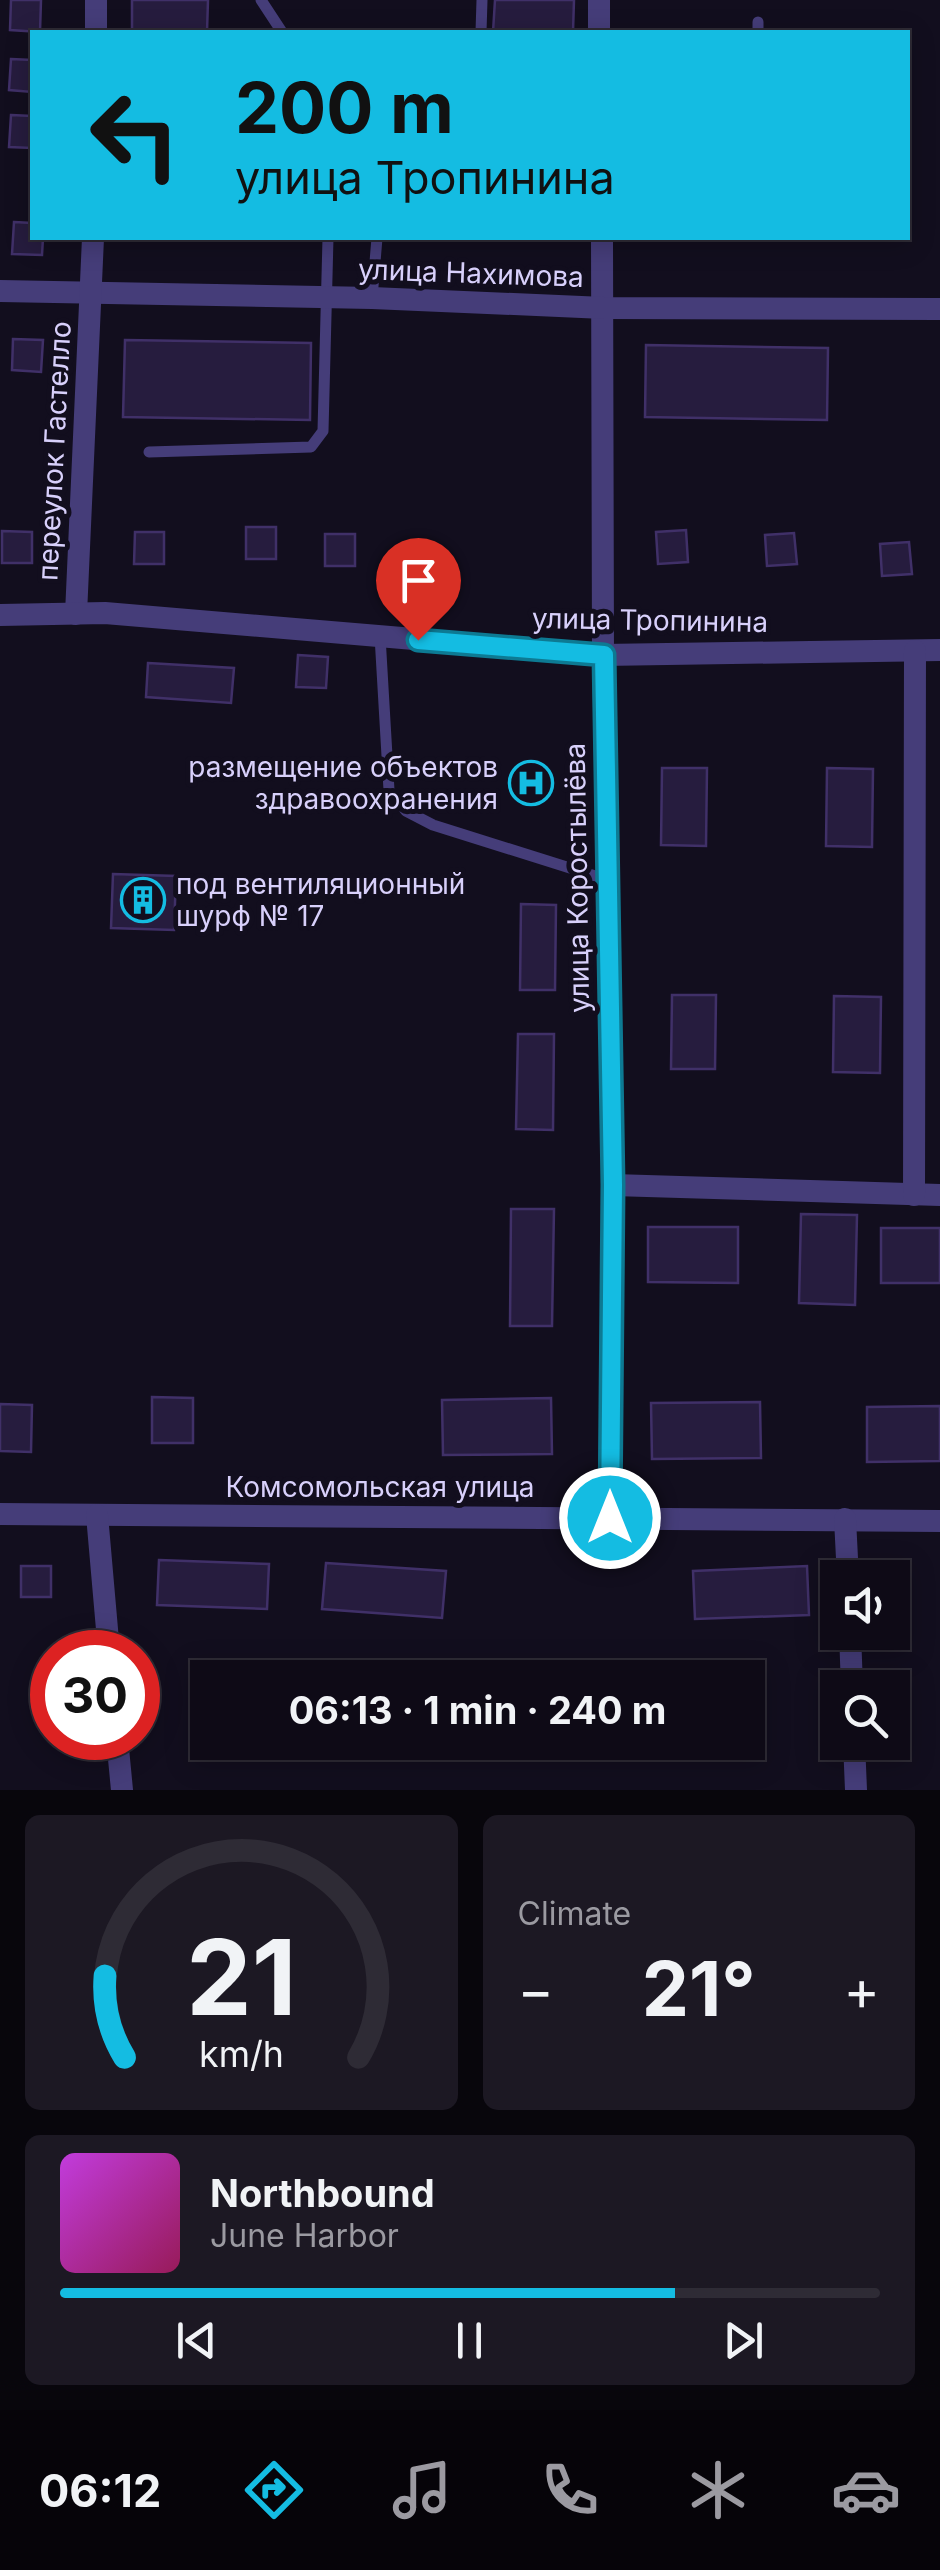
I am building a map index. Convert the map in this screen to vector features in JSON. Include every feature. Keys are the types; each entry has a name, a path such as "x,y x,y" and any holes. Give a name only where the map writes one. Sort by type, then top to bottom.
{"street":[{"path":"96,0 96,30"},
{"path":"600,0 600,30"},
{"name":"переулок Гастелло","path":"76,614 93,240"},
{"name":"улица Коростылёва","path":"602,240 613,1185 610,1518"},
{"name":"улица Нахимова","path":"0,291 372,298 604,308 940,309"},
{"name":"улица Тропинина","path":"0,614 76,614 604,655 940,650"},
{"path":"914,1195 915,650"},
{"path":"613,1185 940,1195"},
{"name":"Комсомольская улица","path":"0,1514 940,1521"},
{"path":"97,1515 107,1630"},
{"path":"846,1519 847,1560"},
{"path":"119,1760 122,1790"},
{"path":"855,1760 856,1790"}],"lane":[{"path":"260,0 281,30"},
{"path":"481,30 482,0"},
{"path":"149,452 310,448 323,430 328,240"},
{"path":"372,298 378,240"},
{"path":"380,636 390,790 406,811 432,825 608,880"}],"building":[{"path":"11,0 41,0 40,30 10,30"},
{"path":"132,0 208,0 207,30 132,30"},
{"path":"495,0 574,0 573,30 493,30"},
{"path":"11,59 30,60 30,92 9,90"},
{"path":"11,115 30,116 30,148 9,147"},
{"path":"14,222 30,223 30,240 43,240 42,255 12,254"},
{"path":"13,339 43,340 41,372 12,370"},
{"path":"125,340 311,343 310,420 123,417"},
{"path":"646,345 828,348 827,420 645,417"},
{"path":"246,527 276,527 276,559 246,559"},
{"path":"686,530 688,562 658,564 656,532"},
{"path":"2,531 32,532 32,563 2,563"},
{"path":"135,532 164,532 164,564 134,564"},
{"path":"794,533 797,564 767,566 765,535"},
{"path":"325,534 355,534 355,566 325,566"},
{"path":"909,542 912,574 882,576 880,544"},
{"path":"298,655 328,657 326,688 296,687"},
{"path":"148,663 234,668 231,703 146,697"},
{"path":"662,768 707,768 706,846 661,845"},
{"path":"827,768 873,769 872,847 826,846"},
{"name":"под вентиляционный шурф № 17","path":"113,874 176,876 174,930 111,928"},
{"path":"521,904 556,905 555,990 520,990"},
{"path":"672,995 716,995 715,1069 671,1069"},
{"path":"834,996 881,997 880,1073 833,1072"},
{"path":"518,1034 554,1034 553,1130 516,1129"},
{"path":"511,1209 554,1209 552,1326 510,1326"},
{"path":"801,1214 857,1215 855,1305 799,1303"},
{"path":"648,1227 738,1227 738,1283 648,1282"},
{"path":"881,1228 940,1228 940,1283 881,1283"},
{"path":"152,1397 193,1398 193,1443 152,1443"},
{"path":"551,1398 552,1454 443,1455 442,1400"},
{"path":"760,1402 761,1458 652,1459 651,1403"},
{"path":"0,1404 32,1405 31,1452 0,1451"},
{"path":"940,1406 940,1461 867,1462 867,1407"},
{"path":"159,1560 269,1564 267,1609 157,1605"},
{"path":"326,1563 446,1571 442,1618 322,1609"},
{"path":"21,1566 51,1566 51,1597 21,1597"},
{"path":"807,1566 809,1615 695,1619 693,1571"}],"place":[{"name":"размещение объектов здравоохранения","path":"531,783"},
{"name":"под вентиляционный шурф № 17","path":"143,900"}],"route":[{"path":"418,640 604,655 613,1185 610,1518"}]}
